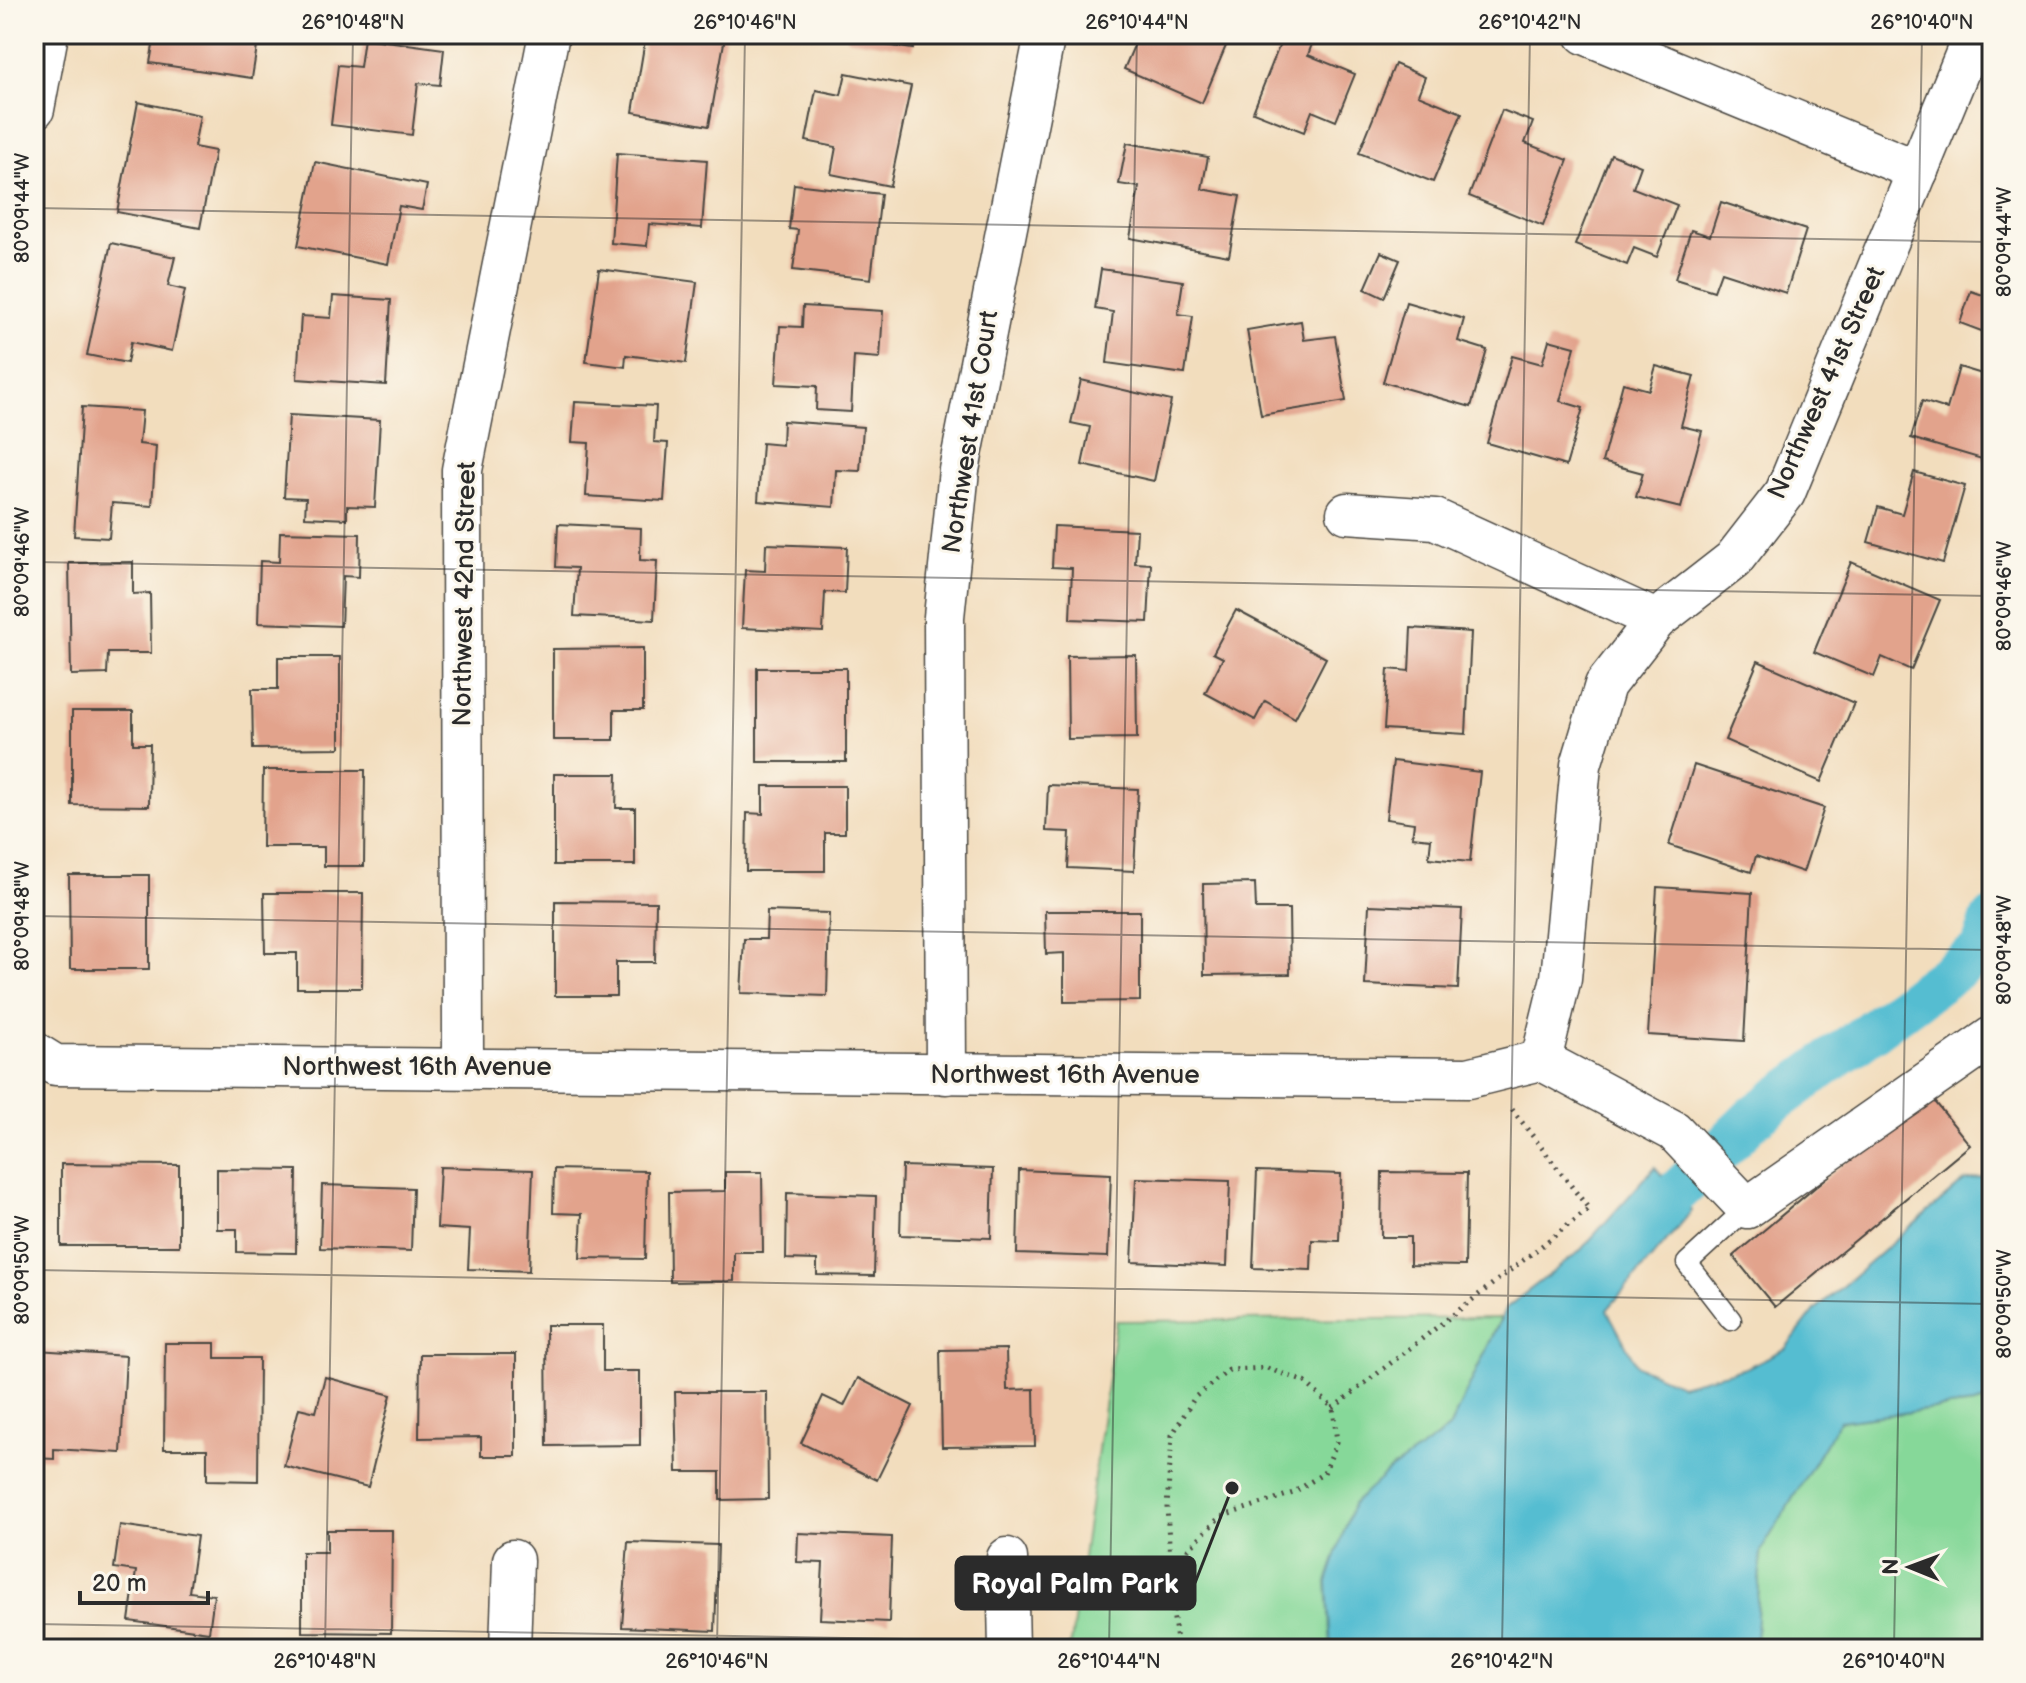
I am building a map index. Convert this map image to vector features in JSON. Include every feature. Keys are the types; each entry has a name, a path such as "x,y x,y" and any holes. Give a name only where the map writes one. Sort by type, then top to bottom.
{"street":[{"path":"34,109 48,34"},
{"name":"Northwest 42nd Street","path":"463,1067 462,470 549,34"},
{"name":"Northwest 41st Court","path":"946,1074 944,617 959,470 1045,34"},
{"path":"1585,34 1918,171"},
{"name":"Northwest 41st Street","path":"1541,1060 1561,978 1581,765 1605,685 1656,620 1733,560 1785,493 1974,34"},
{"path":"1347,513 1435,519 1656,620"},
{"path":"1541,1060 1674,1131 1747,1208 1992,1037"},
{"name":"Northwest 16th Avenue","path":"34,1052 55,1065 1468,1078 1541,1060"},
{"path":"1007,1558 1009,1649"},
{"path":"510,1649 513,1560"}],"lane":[{"path":"1731,1320 1687,1263 1747,1208"}],"path":[{"path":"1333,1408 1589,1209 1511,1108"},
{"path":"1173,1612 1188,1549 1220,1517 1293,1493 1324,1473 1337,1442 1333,1408 1305,1382 1267,1368 1229,1370 1195,1397 1172,1435 1167,1507 1173,1612 1178,1649"}],"green space":[{"path":"1501,1318 1449,1429 1388,1472 1330,1643 1331,1649 1066,1649 1071,1643 1116,1321"},
{"path":"1992,1399 1992,1649 1755,1649 1761,1551 1839,1421"}],"water":[{"path":"1655,1167 1692,1211 1607,1310 1637,1366 1680,1385 1746,1368 1785,1349 1816,1309 1964,1181 1992,1175 1992,1399 1839,1421 1761,1551 1755,1649 1331,1649 1327,1582 1353,1504 1388,1472 1449,1429 1506,1308 1579,1252"}],"building":[{"path":"155,34 259,34 252,78 150,63"},
{"path":"646,34 725,37 709,126 633,112"},
{"path":"847,34 916,34 913,49 846,39"},
{"path":"1139,34 1231,34 1202,103 1124,69"},
{"path":"1284,34 1315,36 1308,55 1355,74 1336,121 1312,111 1304,132 1253,112"},
{"path":"364,38 444,49 440,85 418,83 412,135 331,125 338,65 360,67"},
{"path":"1395,64 1425,77 1418,95 1462,113 1433,182 1359,153"},
{"path":"846,73 911,86 890,186 831,174 836,147 806,141 816,90 841,95"},
{"path":"138,102 200,115 194,147 215,151 200,228 117,212"},
{"path":"1502,110 1533,122 1525,143 1568,160 1543,226 1469,196"},
{"path":"1127,143 1208,157 1202,189 1240,196 1229,256 1130,238 1139,187 1119,184"},
{"path":"617,153 707,160 702,228 649,224 647,246 611,243"},
{"path":"1611,154 1641,166 1633,188 1677,205 1657,257 1634,248 1627,265 1575,245"},
{"path":"315,162 427,185 422,210 399,206 388,264 298,246"},
{"path":"794,184 881,194 871,279 793,270 798,230 789,229"},
{"path":"1721,202 1806,230 1786,293 1721,272 1714,291 1675,279 1691,230 1710,236"},
{"path":"111,243 175,257 168,286 185,290 172,351 131,342 127,363 87,355"},
{"path":"1381,252 1400,260 1384,298 1365,289"},
{"path":"599,269 697,282 686,363 626,355 625,367 586,362"},
{"path":"1101,269 1183,281 1178,314 1193,316 1185,374 1107,363 1113,312 1095,309"},
{"path":"1971,291 1992,298 1992,335 1960,323"},
{"path":"333,296 391,300 386,385 297,379 301,316 331,318"},
{"path":"1406,302 1464,319 1458,341 1487,350 1471,407 1383,382"},
{"path":"803,306 883,311 880,358 854,356 851,412 816,410 817,386 776,384 780,326 802,327"},
{"path":"1301,321 1304,340 1335,336 1346,401 1261,415 1247,330"},
{"path":"1549,340 1575,347 1560,401 1583,408 1566,466 1487,443 1512,356 1542,364"},
{"path":"1656,366 1694,376 1681,426 1702,431 1681,508 1636,497 1643,473 1602,462 1623,383 1649,390"},
{"path":"1959,367 1992,377 1992,462 1911,438 1922,401 1947,409"},
{"path":"1081,380 1171,401 1154,481 1082,465 1090,427 1071,423"},
{"path":"575,402 656,406 654,442 668,443 664,501 586,496 589,443 572,442"},
{"path":"82,407 142,411 139,444 156,446 152,506 112,503 109,538 74,536"},
{"path":"289,415 380,420 375,507 347,506 347,519 305,517 306,498 284,497"},
{"path":"783,421 863,427 860,471 836,470 834,507 758,501 762,443 782,445"},
{"path":"1914,472 1965,486 1943,563 1868,542 1878,507 1902,514"},
{"path":"558,524 641,528 640,560 657,561 654,620 574,616 577,568 556,567"},
{"path":"1054,526 1137,530 1135,563 1151,564 1148,622 1070,619 1072,568 1052,567"},
{"path":"280,532 360,534 359,577 343,576 341,626 258,623 260,561 279,562"},
{"path":"766,544 847,547 845,593 825,592 823,632 742,628 745,570 765,571"},
{"path":"133,562 133,594 150,593 151,653 108,653 107,674 71,675 69,563"},
{"path":"1851,562 1940,600 1911,670 1882,657 1874,677 1814,652"},
{"path":"1236,610 1326,658 1295,718 1265,701 1255,720 1205,693 1223,658 1213,653"},
{"path":"1411,628 1471,632 1466,734 1384,729 1388,669 1409,671"},
{"path":"643,648 643,710 614,710 614,740 553,740 553,649"},
{"path":"1136,655 1137,738 1068,739 1067,656"},
{"path":"278,657 340,657 340,748 253,749 252,689 278,689"},
{"path":"1758,661 1854,703 1821,782 1725,740"},
{"path":"757,668 846,668 846,762 757,762"},
{"path":"72,711 133,711 133,744 150,744 149,806 72,805"},
{"path":"1393,761 1480,772 1470,862 1429,858 1431,839 1412,837 1414,823 1386,819"},
{"path":"1694,765 1824,808 1803,872 1756,856 1751,872 1669,845"},
{"path":"263,770 365,770 364,866 324,866 324,847 262,847"},
{"path":"554,774 617,774 616,808 635,808 635,865 554,865"},
{"path":"1048,785 1138,789 1134,871 1068,868 1070,832 1046,831"},
{"path":"763,786 845,786 845,833 825,833 825,871 746,871 747,813 763,814"},
{"path":"69,875 149,875 149,969 70,969"},
{"path":"1255,883 1256,909 1289,909 1290,974 1204,975 1203,884"},
{"path":"1657,887 1752,893 1744,1041 1648,1035"},
{"path":"264,893 363,893 362,988 297,988 297,953 265,953"},
{"path":"555,901 656,902 655,962 616,962 616,996 555,996"},
{"path":"1369,905 1462,909 1458,989 1365,985"},
{"path":"767,911 829,913 827,996 741,993 744,939 766,939"},
{"path":"1045,911 1140,911 1140,1001 1064,1002 1064,953 1046,954"},
{"path":"1928,1093 1970,1145 1775,1307 1733,1256"},
{"path":"61,1164 179,1165 179,1246 61,1246"},
{"path":"902,1166 993,1169 991,1238 900,1235"},
{"path":"440,1167 533,1170 529,1271 468,1269 470,1230 437,1228"},
{"path":"217,1169 297,1170 296,1253 237,1252 237,1229 217,1229"},
{"path":"554,1169 647,1171 645,1259 580,1258 582,1214 553,1213"},
{"path":"1019,1170 1111,1174 1108,1257 1017,1254"},
{"path":"1257,1171 1341,1174 1339,1241 1312,1240 1311,1270 1253,1268"},
{"path":"725,1172 762,1172 763,1252 734,1252 734,1281 670,1282 669,1192 725,1191"},
{"path":"1382,1172 1467,1173 1465,1266 1410,1265 1410,1237 1381,1237"},
{"path":"1136,1178 1230,1181 1227,1266 1132,1262"},
{"path":"322,1185 413,1188 411,1251 320,1248"},
{"path":"787,1193 876,1196 874,1276 817,1275 817,1260 786,1259"},
{"path":"546,1325 603,1325 603,1371 640,1371 640,1445 547,1446"},
{"path":"165,1343 215,1343 215,1358 259,1358 258,1481 207,1480 207,1449 164,1449"},
{"path":"1006,1349 1007,1390 1034,1389 1035,1446 942,1447 940,1350"},
{"path":"37,1350 126,1356 121,1453 54,1449 54,1459 34,1458"},
{"path":"420,1354 516,1354 516,1456 481,1456 481,1437 419,1438"},
{"path":"325,1377 391,1395 368,1487 284,1466 299,1408 316,1412"},
{"path":"858,1378 913,1406 877,1480 801,1443 823,1396 844,1406"},
{"path":"675,1392 767,1392 768,1499 720,1500 720,1472 677,1472"},
{"path":"120,1525 197,1536 189,1592 214,1595 209,1632 129,1621 136,1571 114,1568"},
{"path":"327,1530 392,1530 391,1633 302,1632 302,1552 327,1552"},
{"path":"798,1533 892,1537 889,1622 820,1619 823,1563 797,1562"},
{"path":"628,1542 718,1545 715,1631 622,1627"}],"waterway":[{"path":"1677,1192 1755,1116 1982,950 1992,920"}],"place":[{"name":"Royal Palm Park","path":"1232,1488"}]}
